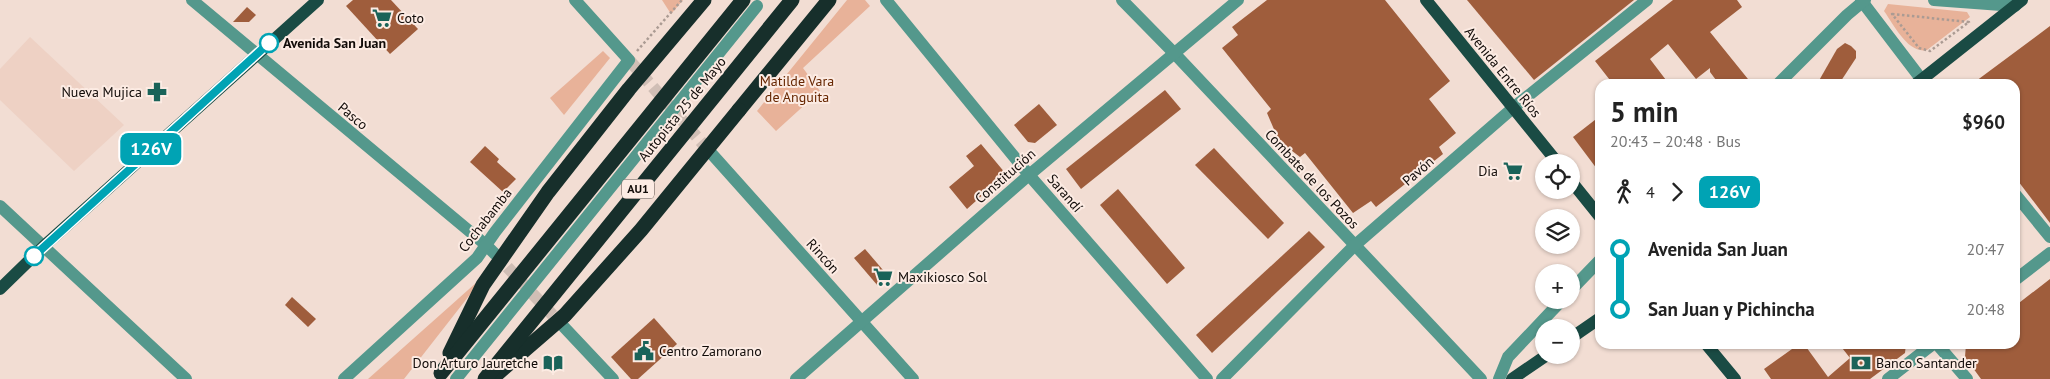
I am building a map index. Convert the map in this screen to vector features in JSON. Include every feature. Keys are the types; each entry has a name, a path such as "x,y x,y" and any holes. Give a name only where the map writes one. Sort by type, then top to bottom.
{"highway":[{"path":"438,376 483,285 497,264 548,192 704,0"},
{"name":"Autopista 25 de Mayo","path":"438,376 743,0"},
{"name":"Autopista 25 de Mayo","path":"485,379 792,0"},
{"path":"491,379 565,315 640,230 829,0"}],"main road":[{"path":"0,289 44,246 318,0"},
{"name":"Avenida Entre Ríos","path":"1426,0 1550,154"},
{"path":"1925,79 2018,3"},
{"path":"1580,192 1595,211"},
{"path":"1580,332 1595,321"},
{"path":"1710,349 1736,379"},
{"path":"1512,379 1535,363"}],"street":[{"name":"Pasco","path":"192,0 490,250"},
{"path":"575,0 629,60"},
{"name":"Sarandí","path":"886,0 1029,175 1207,379"},
{"name":"Combate de los Pozos","path":"1122,0 1174,52 1354,246 1481,379"},
{"name":"Constitución","path":"796,379 1029,175 1238,0"},
{"name":"Pavón","path":"1222,379 1354,246 1513,108 1647,0"},
{"path":"1783,79 1862,0 1919,79"},
{"path":"1934,0 2018,3"},
{"path":"456,379 760,2"},
{"name":"Cochabamba","path":"344,379 477,258 490,250 629,60"},
{"name":"Rincón","path":"711,154 913,379"},
{"path":"2020,200 2050,237"},
{"path":"0,206 186,379"},
{"path":"2020,276 2050,253"},
{"path":"1580,281 1595,265"},
{"path":"1499,379 1508,357 1553,309"},
{"path":"563,326 612,379"},
{"path":"1888,379 1927,349"},
{"path":"1942,349 1967,379"}],"path":[{"path":"629,60 682,0"},
{"path":"1892,14 1959,21 1969,22 1930,51 1919,48 1892,14"}],"shaded area":[{"path":"30,37 124,125 74,171 0,100 0,69"}],"green space":[{"path":"662,0 683,0 671,14"},
{"name":"Matilde Vara de Anguita","path":"847,0 865,0 870,6 803,68 820,91 776,131 757,111"},
{"path":"1888,4 1967,12 1970,17 1927,50 1920,50 1914,48 1897,31 1884,11"},
{"path":"603,51 610,58 564,115 550,98"},
{"path":"486,274 404,379 368,379"}],"building":[{"name":"Coto","path":"353,0 391,0 418,29 390,54 346,6"},
{"path":"1267,0 1385,0 1450,81 1429,99 1456,133 1439,147 1443,154 1376,207 1371,201 1353,213 1305,153 1300,157 1283,144 1276,134 1267,113 1271,109 1222,48 1238,35 1232,27"},
{"path":"1467,0 1634,0 1534,80"},
{"path":"1673,0 1737,0 1742,7 1710,32 1748,79 1715,79 1710,72 1710,68 1696,79 1668,44 1650,59 1665,79 1609,79 1595,61"},
{"path":"247,7 256,15 249,22 233,22"},
{"path":"2050,26 2050,223 2020,184 2020,79 1979,79"},
{"path":"1845,43 1856,51 1856,58 1842,79 1820,79 1837,49"},
{"path":"1165,90 1181,109 1081,189 1066,169"},
{"path":"1039,104 1057,125 1035,143 1028,142 1014,125"},
{"path":"1595,120 1595,166 1573,137"},
{"path":"981,144 1006,174 967,209 949,187 974,166 966,156"},
{"path":"485,146 499,159 497,162 516,179 503,192 470,162"},
{"path":"1214,148 1284,223 1268,239 1195,165"},
{"path":"1118,189 1185,268 1167,284 1100,205"},
{"path":"1309,231 1325,247 1212,353 1196,335"},
{"path":"865,249 889,277 878,286 854,258"},
{"path":"2050,279 2050,379 1981,379 1965,357 1966,349 2020,349 2020,302"},
{"path":"292,297 316,319 308,327 285,305"},
{"name":"Centro Zamorano","path":"654,318 677,344 638,379 631,379 611,357"},
{"path":"1792,349 1808,349 1828,377 1850,358 1843,349 1905,349 1905,353 1870,379 1771,379 1764,369"}],"tunnel":[{"path":"629,60 711,153"},
{"path":"495,254 563,326"}],"bus line":[{"name":"126V","path":"34,256 269,43"}],"place":[{"name":"Coto","path":"382,18"},
{"name":"Avenida San Juan","path":"269,43"},
{"name":"Nueva Mujica","path":"157,92"},
{"name":"Dia","path":"1513,171"},
{"name":"Maxikiosco Sol","path":"883,277"},
{"name":"Centro Zamorano","path":"644,351"},
{"name":"Don Arturo Jauretche","path":"553,363"},
{"name":"Banco Santander","path":"1861,363"}]}
